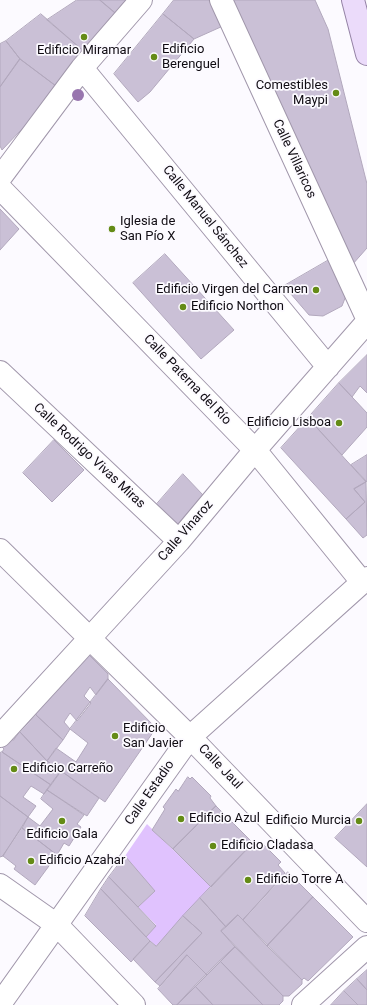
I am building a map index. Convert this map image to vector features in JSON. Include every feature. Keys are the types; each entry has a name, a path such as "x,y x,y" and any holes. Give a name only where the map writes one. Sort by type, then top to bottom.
{"main road":[{"path":"353,0 367,54"}],"street":[{"path":"0,178 82,68 141,0"},
{"name":"Calle Villaricos","path":"221,0 367,318"},
{"name":"Calle Manuel Sánchez","path":"82,68 328,366"},
{"name":"Calle Paterna del Río","path":"0,188 255,450 365,580"},
{"name":"Calle Vinaroz","path":"0,736 178,541 367,322"},
{"name":"Calle Rodrigo Vivas Miras","path":"0,372 178,541"},
{"name":"Calle Jaul","path":"0,550 190,736 367,921"},
{"name":"Calle Estadio","path":"0,1004 190,736 365,580"},
{"path":"0,885 57,925 134,1005"},
{"path":"302,1005 367,947"}],"shaded area":[{"path":"147,824 211,887 156,946 146,937 156,925 138,907 154,891 125,856"}],"building":[{"name":"Edificio Miramar","path":"77,0 100,0 119,16 87,54 47,20"},
{"path":"100,0 132,0 119,16"},
{"path":"174,0 209,0 223,26 194,39 163,14"},
{"path":"233,0 315,0 328,29 367,184 367,248 352,265"},
{"path":"41,14 87,54 60,89 20,59 6,41"},
{"name":"Edificio Berenguel","path":"163,14 194,39 150,92 138,102 114,74"},
{"path":"6,41 20,59 0,87 0,44"},
{"path":"20,59 60,89 2,150 0,146 0,87"},
{"path":"0,209 19,229 0,250"},
{"name":"Edificio Northon","path":"165,254 234,330 201,359 133,283"},
{"name":"Edificio Virgen del Carmen","path":"329,260 347,293 342,306 323,316 309,315 284,286"},
{"path":"367,355 367,393 360,386 352,397 339,383"},
{"name":"Edificio Lisboa","path":"339,383 367,413 367,427 342,455 308,418"},
{"path":"308,418 366,482 354,489 365,502 346,519 281,448"},
{"path":"54,440 84,470 52,502 23,473"},
{"path":"367,455 367,482 351,465"},
{"path":"183,474 203,495 177,525 156,505"},
{"path":"366,482 367,535 363,538 346,519 365,502 354,489"},
{"path":"88,654 108,674 108,679 96,695 90,687 84,696 91,703 77,721 70,713 64,722 70,729 63,740 36,715 35,711"},
{"name":"Edificio San Javier","path":"108,679 156,728 105,802 47,761 56,748 76,762 88,743 70,729"},
{"path":"36,715 63,740 47,761 20,732"},
{"path":"20,732 47,761 61,771 51,785 2,752 4,749 2,747 10,738 13,740"},
{"name":"Edificio Carreño","path":"2,752 51,785 44,794 31,786 23,797 36,806 28,817 0,796 0,753"},
{"path":"61,771 99,798 87,816 47,790"},
{"name":"Edificio Azul","path":"188,777 190,779 192,777 211,796 210,798 216,806 173,849 152,830 165,809 163,807 176,789 178,791"},
{"name":"Edificio Gala","path":"47,790 84,815 77,824 81,827 69,846 64,843 57,855 22,828 28,817 40,826 53,809 41,799"},
{"path":"0,796 28,817 3,856 0,857"},
{"name":"Edificio Murcia","path":"367,804 367,867 335,838"},
{"name":"Edificio Cladasa","path":"216,806 253,843 211,887 173,849"},
{"name":"Edificio Azahar","path":"22,828 57,855 35,885 14,869 16,866 3,856"},
{"name":"Edificio Torre A","path":"253,843 260,848 264,845 281,862 278,865 285,873 243,920 238,915 226,927 200,898"},
{"path":"125,856 155,891 138,907 109,877"},
{"path":"288,872 313,897 267,946 243,920"},
{"path":"109,877 156,926 146,937 101,889"},
{"path":"101,889 150,941 131,962 85,916"},
{"path":"313,897 353,937 308,981 304,978 302,980 267,946"},
{"path":"200,898 226,927 221,931 235,947 207,975 187,955 160,986 155,982 202,933 183,916"},
{"path":"238,915 302,980 302,984 289,996 283,996 221,931"},
{"path":"183,916 202,933 155,982 133,959 150,941 156,946"},
{"path":"235,947 283,996 283,1001 279,1005 263,1005 220,961"},
{"path":"187,955 207,975 177,1005 173,1005 158,989"},
{"path":"220,961 263,1005 213,1005 195,986"},
{"path":"367,970 367,990 357,979"},
{"path":"357,979 367,990 367,1005 358,1005 344,991"},
{"path":"195,986 213,1005 177,1005"},
{"path":"344,991 358,1005 331,1005"}],"place":[{"name":"Edificio Miramar","path":"84,37"},
{"name":"Edificio Berenguel","path":"154,57"},
{"name":"Comestibles Maypi","path":"336,93"},
{"name":"Iglesia de San Pío X","path":"112,229"},
{"name":"Edificio Virgen del Carmen","path":"316,290"},
{"name":"Edificio Northon","path":"183,307"},
{"name":"Edificio Lisboa","path":"339,423"},
{"name":"Edificio San Javier","path":"115,736"},
{"name":"Edificio Carreño","path":"14,769"},
{"name":"Edificio Azul","path":"181,819"},
{"name":"Edificio Gala","path":"62,821"},
{"name":"Edificio Murcia","path":"359,821"},
{"name":"Edificio Cladasa","path":"213,846"},
{"name":"Edificio Azahar","path":"31,861"},
{"name":"Edificio Torre A","path":"248,880"}]}
